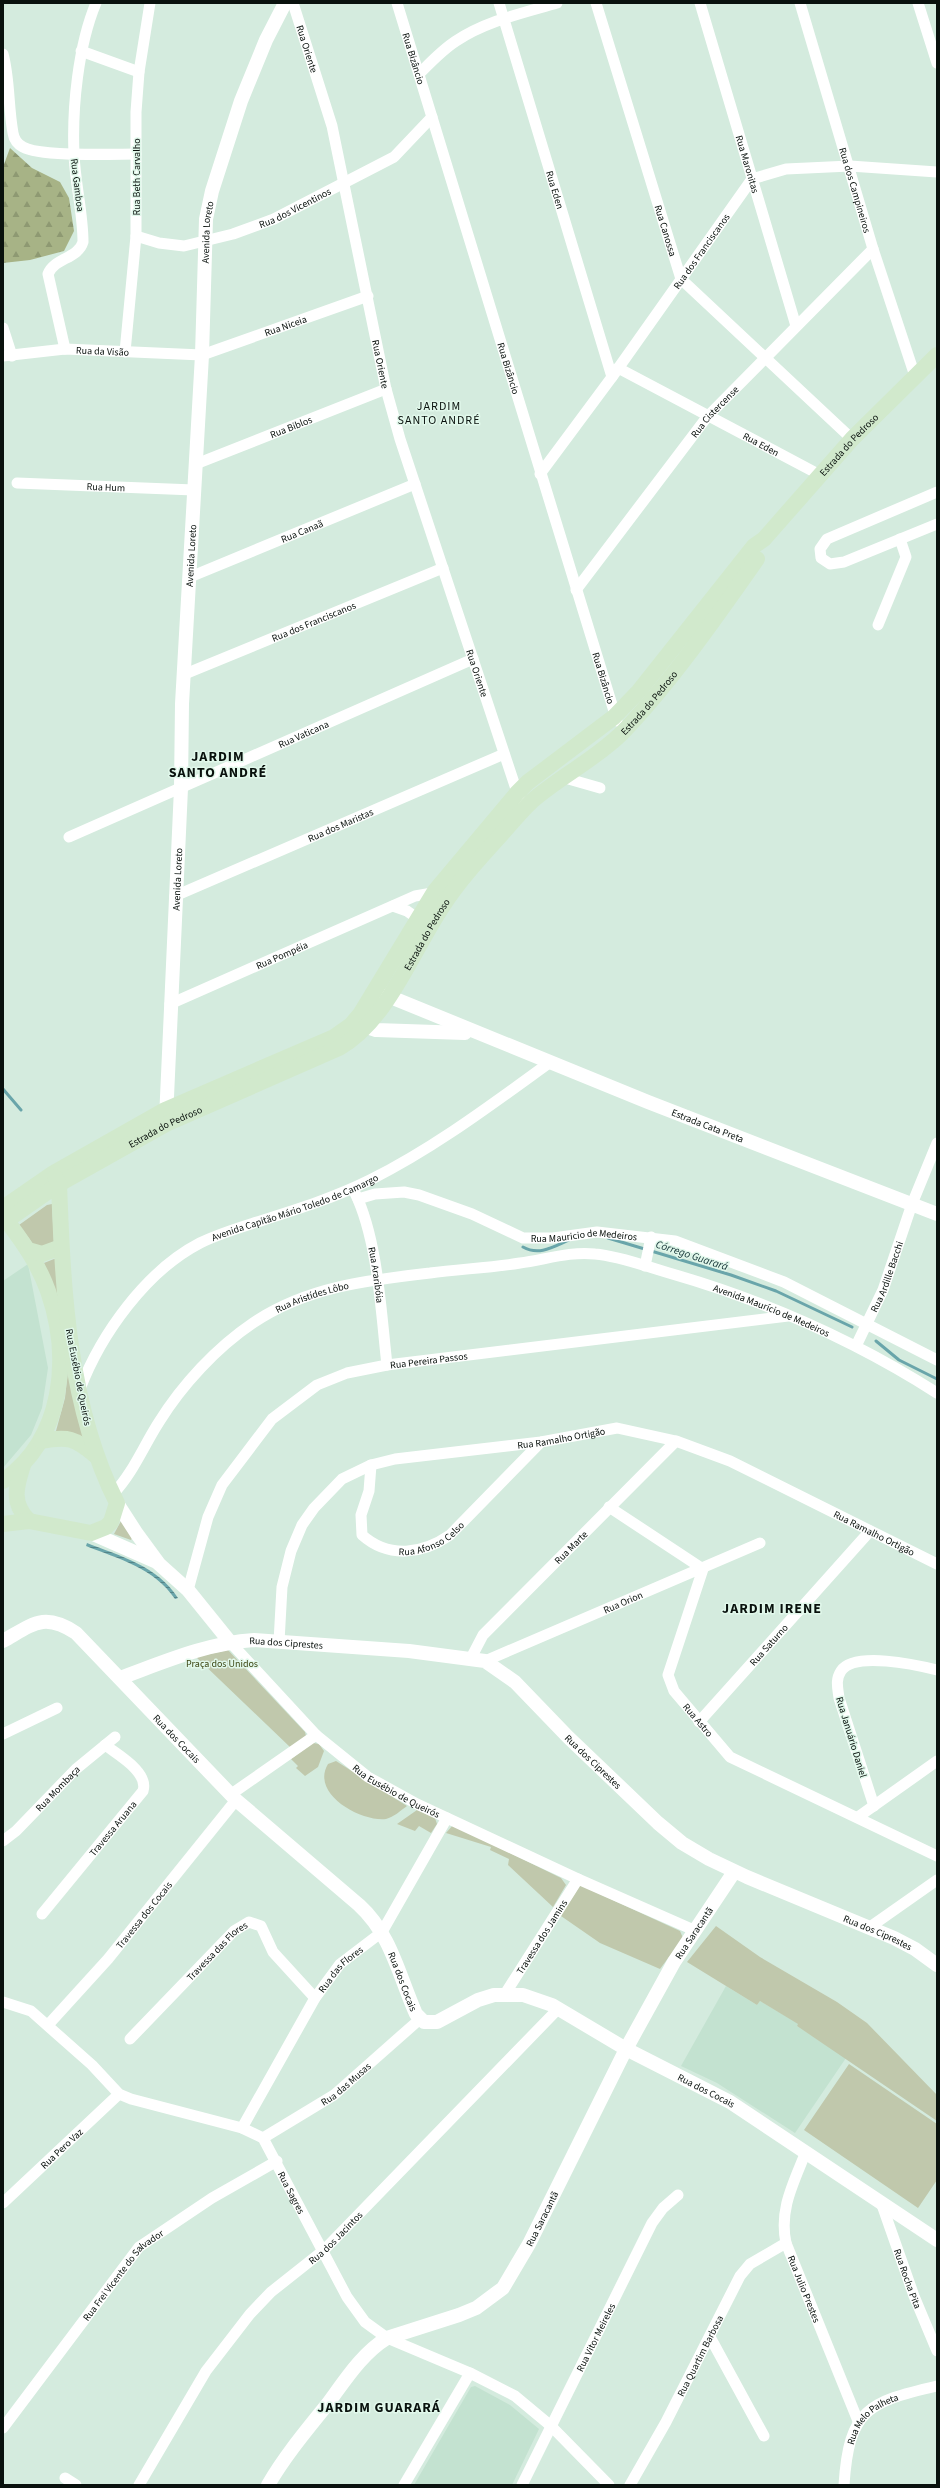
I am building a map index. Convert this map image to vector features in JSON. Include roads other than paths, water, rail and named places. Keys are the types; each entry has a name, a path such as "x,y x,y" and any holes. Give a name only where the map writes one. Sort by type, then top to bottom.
{"main road":[{"name":"Estrada do Pedroso","path":"364,1020 372,996 424,923 442,893 518,793 528,782 614,717 662,664 754,546 764,539 852,439 937,355"},
{"name":"Estrada do Pedroso","path":"442,893 523,810 607,747 624,731 678,666 730,597 760,555 764,539"},
{"name":"Estrada do Pedroso","path":"4,1217 56,1179 166,1117 334,1037 364,1020 388,996 424,923"},
{"name":"Rua Eusébio de Queirós","path":"56,1179 66,1313 80,1390 96,1456 115,1499"},
{"name":"Rua Eusébio de Queirós","path":"4,1217 28,1250 43,1279 51,1301 61,1361 58,1396 41,1441"},
{"path":"28,1250 42,1254 61,1247"},
{"path":"3,1481 23,1465 41,1441 69,1438 81,1444 96,1456"},
{"path":"23,1465 15,1498 20,1511 29,1521"},
{"path":"3,1524 29,1521 91,1533 106,1527 110,1522 115,1499"}],"street":[{"name":"Rua Gamboa","path":"65,349 48,274 52,268 78,252 83,242 74,154 81,51 88,22 96,3"},
{"name":"Rua Beth Carvalho","path":"125,352 136,236 136,154 139,72 150,3"},
{"name":"Avenida Loreto","path":"166,1117 185,674 202,355 206,220 212,191 241,101 266,40 285,3"},
{"name":"Rua Oriente","path":"293,3 332,126 386,389 415,484 523,810"},
{"name":"Rua Bizâncio","path":"397,3 614,717 624,731"},
{"name":"Rua Eden","path":"499,3 615,372 820,475"},
{"path":"419,74 440,52 456,40 504,19 557,3"},
{"name":"Rua Canossa","path":"596,3 681,279 852,439"},
{"name":"Rua Maronitas","path":"700,3 796,326"},
{"name":"Rua dos Campineiros","path":"800,3 850,166 873,249 915,376"},
{"path":"918,3 937,63"},
{"path":"81,51 139,72"},
{"path":"3,54 9,74 13,134 16,141 29,150 74,154 136,154"},
{"name":"Rua dos Vicentinos","path":"136,236 171,245 205,242 274,218 344,184 394,157 432,117"},
{"path":"752,180 786,169 850,166 937,172"},
{"name":"Rua dos Franciscanos","path":"540,474 752,180"},
{"name":"Rua Cistercense","path":"576,590 707,417 764,357 873,249"},
{"name":"Rua Niceia","path":"202,355 368,296"},
{"path":"3,328 7,356"},
{"name":"Rua da Visão","path":"7,356 65,349 202,355"},
{"name":"Rua Biblos","path":"196,464 386,389"},
{"name":"Rua Hum","path":"17,482 194,490"},
{"name":"Rua Canaã","path":"190,577 415,484"},
{"path":"937,492 827,539 820,549 821,558 830,564 844,562 937,524"},
{"path":"878,625 906,557 900,539"},
{"name":"Rua dos Franciscanos","path":"185,674 443,568"},
{"name":"Rua Vaticana","path":"69,837 473,659"},
{"name":"Rua dos Maristas","path":"176,896 504,754"},
{"path":"565,778 600,788"},
{"name":"Rua Pompéia","path":"170,1004 393,906 442,893"},
{"path":"393,906 401,908 424,923"},
{"name":"Estrada Cata Preta","path":"372,996 388,996 549,1063 937,1214"},
{"path":"411,1032 424,1023 424,1012"},
{"name":"Estrada Cata Preta","path":"364,1020 382,1031 436,1031 479,1035"},
{"name":"Avenida Capitão Mário Toledo de Camargo","path":"80,1390 90,1361 122,1313 144,1288 188,1250 214,1237 295,1210 352,1187 397,1165 462,1126 549,1063"},
{"name":"Rua Ardille Bacchi","path":"856,1346 882,1290 912,1204 937,1143"},
{"name":"Rua Araribóia","path":"352,1187 364,1212 377,1279 387,1365"},
{"name":"Rua Mauricio de Medeiros","path":"358,1199 375,1194 404,1192 419,1194 472,1214 523,1238 553,1238 597,1232 651,1237 682,1243 784,1282 866,1322 937,1360"},
{"path":"645,1266 651,1237"},
{"name":"Rua Aristídes Lôbo","path":"115,1499 157,1424 179,1393 233,1338 266,1315 310,1294 377,1279 516,1264 578,1254 596,1254"},
{"name":"Avenida Maurício de Medeiros","path":"596,1254 645,1266 717,1287 792,1316 856,1346 937,1393"},
{"path":"746,1320 752,1310 748,1299"},
{"name":"Rua Pereira Passos","path":"188,1590 208,1517 222,1485 272,1418 317,1385 347,1374 387,1365 746,1320 792,1316"},
{"name":"Rua Ramalho Ortigão","path":"279,1642 284,1574 290,1551 302,1525 333,1487 350,1474 371,1465 395,1459 541,1442 617,1428 676,1441 730,1461 937,1564"},
{"name":"Rua Marte","path":"471,1658 483,1635 676,1441"},
{"name":"Rua Afonso Celso","path":"371,1465 369,1491 361,1515 362,1535 381,1548 419,1551 436,1545 450,1535 541,1442"},
{"name":"Rua Eusébio de Queirós","path":"115,1499 137,1534 159,1564 188,1590 230,1642 316,1735 368,1777 448,1818 578,1879 696,1930"},
{"path":"609,1507 703,1569"},
{"name":"Rua Saturno","path":"699,1722 870,1531"},
{"name":"Rua Eusébio de Queirós","path":"91,1533 159,1564"},
{"name":"Rua Orion","path":"485,1661 703,1569 760,1543"},
{"name":"Rua Astro","path":"703,1569 668,1675 674,1691 699,1722 730,1757 766,1776 858,1817 937,1856"},
{"name":"Rua dos Cocais","path":"3,1641 40,1622 56,1622 76,1633 233,1798 359,1905 376,1923 382,1932 420,2019 430,2024 438,2022 478,2000 505,1994 523,1995 558,2009 626,2049 724,2099 937,2240"},
{"name":"Rua dos Ciprestes","path":"120,1678 208,1646 230,1642 279,1642 409,1650 485,1661 515,1682 568,1737 658,1823 682,1843 734,1872 870,1927 915,1949 937,1965"},
{"name":"Rua Januário Daniel","path":"874,1806 839,1698 837,1681 841,1671 854,1662 893,1662 937,1670"},
{"path":"3,1734 57,1708"},
{"name":"Travessa dos Cocais","path":"48,2025 108,1959 233,1798 316,1735"},
{"name":"Rua Mombaça","path":"3,1841 16,1831 76,1769 115,1737"},
{"name":"Travessa Aruana","path":"42,1914 143,1791 144,1782 140,1774 105,1746"},
{"path":"858,1817 937,1761"},
{"name":"Rua das Flores","path":"242,2128 315,1998 340,1964 382,1932 448,1818"},
{"name":"Rua Saracantã","path":"268,2485 300,2436 353,2370 377,2344 387,2338 459,2316 476,2308 503,2288 526,2250 626,2049 674,1962 734,1872"},
{"name":"Travessa dos Jamins","path":"505,1994 578,1879"},
{"path":"870,1927 937,1880"},
{"name":"Travessa das Flores","path":"130,2039 234,1931 249,1922 261,1926 273,1952 315,1998"},
{"path":"3,2002 31,2011 92,2065 119,2094 131,2099 242,2128 263,2138"},
{"name":"Rua dos Jacintos","path":"139,2485 206,2371 231,2338 271,2292 324,2250 558,2009"},
{"name":"Rua das Musas","path":"263,2138 334,2094 420,2019"},
{"name":"Rua Pero Vaz","path":"3,2203 119,2094"},
{"name":"Rua Sagres","path":"263,2138 277,2160 356,2311 365,2322 387,2338 470,2373 515,2396 551,2426 609,2485"},
{"name":"Rua Julio Prestes","path":"805,2154 788,2195 784,2211 783,2229 786,2243 858,2421"},
{"name":"Rua Frei Vicente do Salvador","path":"3,2428 139,2247 212,2198 277,2160"},
{"name":"Rua Vitor Meireles","path":"522,2485 652,2223 663,2208 678,2195"},
{"name":"Rua Rocha Pita","path":"882,2205 914,2296 937,2351"},
{"name":"Rua Quartim Barbosa","path":"630,2485 710,2337 740,2276 750,2264 786,2243"},
{"path":"710,2337 764,2436"},
{"path":"404,2485 470,2373"},
{"name":"Rua Melo Palheta","path":"844,2485 847,2455 858,2421 876,2404 937,2386"},
{"path":"65,2478 76,2485"}],"water":[{"path":"87,1543 137,1563 149,1570 170,1587 178,1598 175,1599 157,1579 146,1572 123,1560 86,1546"}],"waterway":[{"path":"3,1089 21,1110"},
{"name":"Córrego Guarará","path":"608,1238 731,1275 776,1291 852,1327"},
{"name":"Córrego Guarará","path":"523,1247 529,1250 540,1251 552,1248 569,1240"},
{"name":"Córrego Guarará","path":"876,1341 899,1360 937,1379"}],"district":[{"name":"JARDIM SANTO ANDRÉ","path":"439,413"},
{"name":"JARDIM SANTO ANDRÉ","path":"218,764"},
{"name":"JARDIM IRENE","path":"772,1608"},
{"name":"JARDIM GUARARÁ","path":"379,2407"}],"park label":[{"name":"Praça dos Unidos","path":"222,1663"}]}
